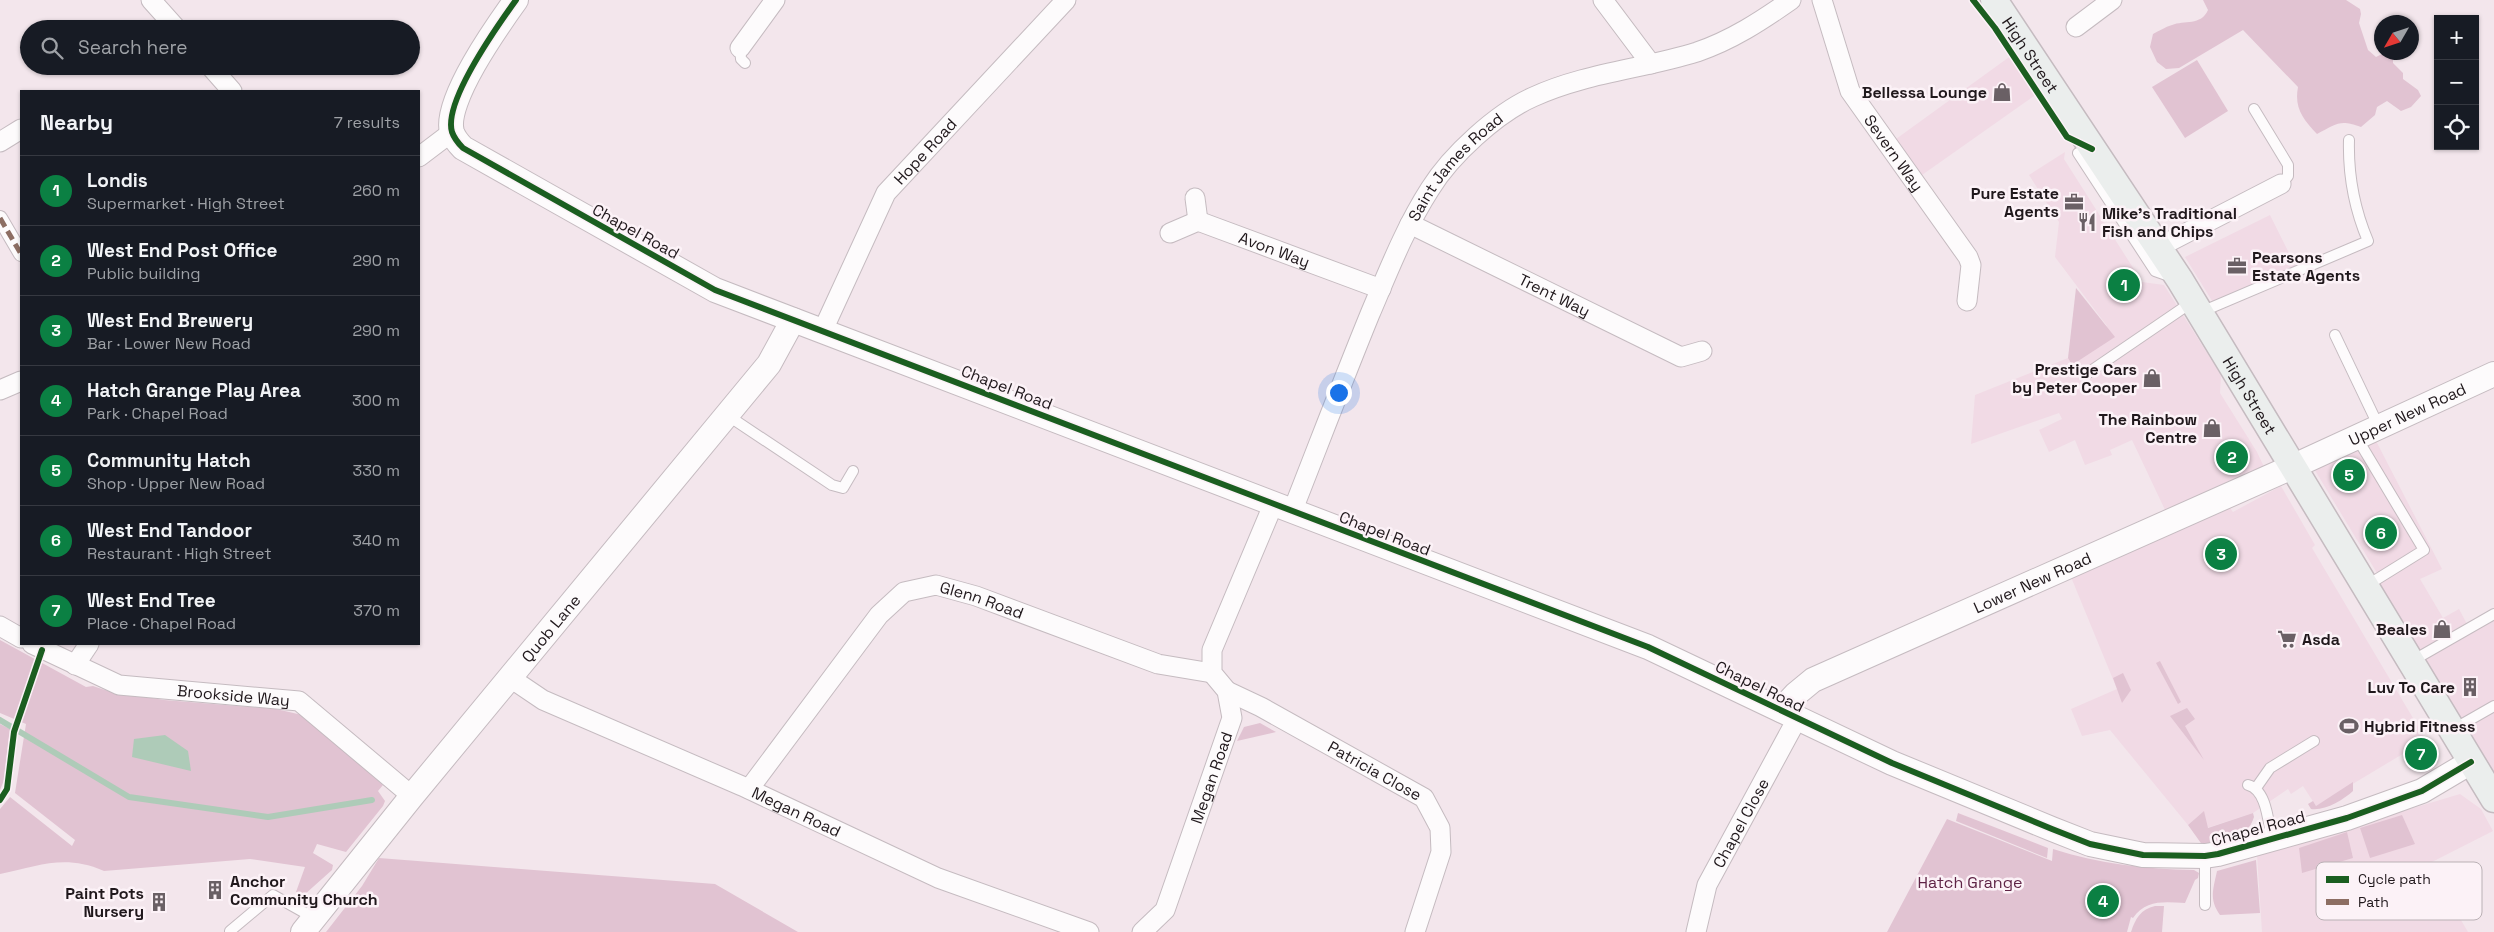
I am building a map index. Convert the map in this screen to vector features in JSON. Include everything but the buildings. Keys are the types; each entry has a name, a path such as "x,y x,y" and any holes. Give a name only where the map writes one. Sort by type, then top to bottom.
{"main road":[{"name":"High Street","path":"1994,0 2191,298 2494,799"}],"street":[{"path":"420,156 452,132 454,104 474,63 516,0"},
{"path":"742,55 775,0"},
{"name":"Hope Road","path":"823,330 886,192 1066,0"},
{"path":"1603,0 1651,64"},
{"name":"Saint James Road","path":"1282,508 1410,224 1430,188 1473,140 1508,112 1532,97 1552,89 1696,52 1725,41 1756,25 1791,0"},
{"name":"Severn Way","path":"1822,0 1850,90 1968,257 1971,265 1967,300"},
{"path":"2076,27 2112,0"},
{"path":"156,2 170,20"},
{"path":"218,75 231,90"},
{"path":"0,142 20,130"},
{"name":"Chapel Road","path":"452,132 463,148 481,160 707,286 1648,648 1892,763 2090,844 2143,855 2205,856 2347,818 2422,791 2471,762"},
{"path":"2159,247 2281,184"},
{"path":"1170,233 1198,222 1195,198"},
{"path":"0,218 20,252"},
{"name":"Avon Way","path":"1198,222 1381,289"},
{"name":"Trent Way","path":"1410,224 1681,357 1702,351"},
{"name":"Quob Lane","path":"308,925 509,677 769,364 793,320"},
{"name":"Upper New Road","path":"2292,467 2494,374"},
{"path":"0,390 20,381"},
{"name":"Lower New Road","path":"1789,715 1796,694 1813,680 2240,494 2292,467"},
{"path":"1212,673 1212,650 1282,508"},
{"name":"Glenn Road","path":"749,789 879,615 904,592 936,585 976,596 1158,664 1212,673"},
{"path":"0,626 20,637"},
{"name":"Brookside Way","path":"34,645 119,685 299,701 412,796"},
{"path":"75,665 88,645"},
{"name":"Megan Road","path":"1142,932 1165,910 1232,718 1227,691 1212,673"},
{"name":"Megan Road","path":"509,677 543,700 749,789 938,878 1089,932"},
{"name":"Patricia Close","path":"1227,691 1261,707 1424,798 1440,828 1441,852 1414,932"},
{"name":"Chapel Close","path":"1696,932 1707,885 1789,715"}],"lane":[{"path":"2254,109 2288,165 2288,176 2281,184"},
{"path":"2088,373 2191,298 2368,241 2357,214 2351,187 2349,140"},
{"path":"2092,149 2078,153 2155,271 2191,298"},
{"path":"2334,335 2379,427"},
{"path":"727,415 832,484 843,488 853,471"},
{"path":"2357,438 2424,550 2365,587"},
{"path":"2411,662 2494,614"},
{"path":"2452,730 2494,706"},
{"path":"2272,839 2261,796 2252,787 2270,768 2314,741"},
{"path":"2205,856 2205,905"},
{"path":"230,931 273,895 308,925"}],"shaded area":[{"path":"2012,55 2037,94 1922,175 1896,139"},
{"path":"2065,152 2064,159 2142,282 2164,285 2221,375 2220,393 2257,452 2265,469 2166,512 2132,440 2110,450 2112,455 2085,465 2075,440 2049,452 2039,430 2062,419 2059,413 1971,444 1975,395 2068,358 2072,365 2107,326 2055,257 2059,222 2029,175"},
{"path":"2270,215 2296,267 2214,304 2185,257"},
{"path":"2375,439 2442,569 2420,579 2443,618 2459,609 2468,626 2422,654 2378,582 2377,573 2313,467"},
{"path":"2281,486 2315,545 2312,548 2426,740 2316,806 2303,786 2291,794 2288,789 2253,813 2207,828 2203,812 2188,825 2110,730 2082,736 2071,709 2117,689 2071,577 2230,508 2233,512"},
{"path":"2494,615 2494,777 2423,657"},
{"path":"165,735 188,751 191,771 132,757 134,739"},
{"path":"2460,794 2481,809 2493,831 2432,862 2316,862 2316,920 2461,920 2468,932 2262,932 2257,855"}],"green space":[{"path":"2203,0 2346,0 2360,9 2359,23 2368,50 2374,55 2374,60 2393,60 2393,63 2403,73 2403,79 2418,90 2421,96 2411,107 2401,111 2387,101 2377,107 2375,115 2361,127 2343,123 2334,125 2317,134 2301,113 2297,101 2298,87 2243,30 2179,68 2166,69 2157,62 2150,47 2153,34 2172,25 2197,20 2205,15 2208,10"},
{"path":"2197,60 2228,111 2185,138 2152,87"},
{"path":"2076,288 2115,337 2072,365 2068,358"},
{"path":"0,640 86,687 93,686 105,690 164,700 276,709 302,715 383,785 378,791 385,801 383,806 346,852 317,844 313,853 333,865 332,870 304,895 296,892 305,867 250,859 104,871 90,866 64,862 0,874 0,809 10,797 72,846 75,840 15,793 26,724 0,713"},
{"path":"2160,661 2181,702 2178,704 2156,663"},
{"path":"2123,673 2131,690 2122,703 2113,678"},
{"path":"2187,708 2195,719 2185,726 2204,760 2170,716"},
{"path":"1260,723 1276,732 1237,741 1244,727"},
{"path":"0,724 10,729 4,780 0,790"},
{"path":"2353,782 2353,791 2334,804 2311,809 2308,804 2313,801 2316,806"},
{"path":"2204,811 2208,828 2253,813 2254,817 2251,825 2240,835 2227,841 2203,846 2188,825"},
{"path":"1958,813 2048,848 2047,858 1956,821"},
{"path":"2402,815 2415,844 2370,858 2360,828"},
{"name":"Hatch Grange","path":"1947,819 2052,861 2053,849 2123,865 2194,870 2199,873 2198,878 2195,880 2185,903 2156,903 2144,908 2133,918 2131,917 2127,932 1887,932"},
{"path":"2347,832 2353,858 2339,862 2316,862 2316,869 2302,873 2299,848"},
{"path":"379,858 715,884 798,932 326,932 362,886"},
{"path":"2256,860 2260,913 2220,915 2213,899 2217,871"},
{"path":"2164,906 2162,932 2131,932 2139,915 2150,907"}],"waterway":[{"path":"0,720 129,797 268,817 372,800"}],"marked path":[{"path":"0,218 20,252"}],"cycle path":[{"path":"516,0 485,45 456,102 451,119 452,132 455,139 463,148 715,290 1648,647 1892,763 2090,844 2143,855 2205,856 2218,854 2347,818 2422,791 2471,762"},
{"path":"1973,0 1995,28 2067,137 2092,149"},
{"path":"0,800 7,789 14,732 42,650"}],"place":[{"name":"Bellessa Lounge","path":"2002,92"},
{"name":"Pure Estate Agents","path":"2074,202"},
{"name":"Mike's Traditional Fish and Chips","path":"2087,222"},
{"name":"Pearsons Estate Agents","path":"2237,266"},
{"name":"Londis","path":"2124,285"},
{"name":"Prestige Cars by Peter Cooper","path":"2152,378"},
{"name":"The Rainbow Centre","path":"2212,428"},
{"name":"West End Post Office","path":"2232,457"},
{"name":"Community Hatch","path":"2349,475"},
{"name":"West End Tandoor","path":"2381,533"},
{"name":"West End Brewery","path":"2221,554"},
{"name":"Beales","path":"2442,629"},
{"name":"Asda","path":"2287,639"},
{"name":"Luv To Care","path":"2470,687"},
{"name":"Hybrid Fitness","path":"2349,726"},
{"name":"West End Tree","path":"2421,754"},
{"name":"Anchor Community Church","path":"215,890"},
{"name":"Hatch Grange Play Area","path":"2103,901"},
{"name":"Paint Pots Nursery","path":"159,902"}]}
